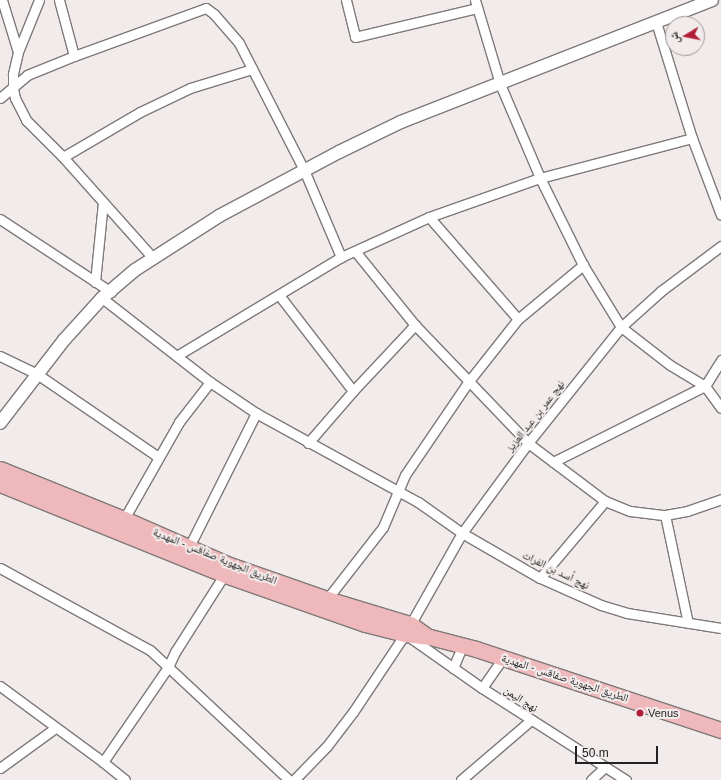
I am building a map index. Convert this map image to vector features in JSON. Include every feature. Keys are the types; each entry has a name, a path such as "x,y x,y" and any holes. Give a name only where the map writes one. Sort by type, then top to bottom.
{"main road":[{"name":"الطريق الجهوية صفاقس - المهدية","path":"0,470 124,519 189,547 228,570 327,599 430,637 463,645 721,730"},
{"name":"الطريق الجهوية صفاقس - المهدية","path":"0,484 228,570 365,624 408,629"}],"street":[{"path":"2,0 18,52"},
{"path":"39,0 18,52 13,74 15,98 26,120 63,157 153,258"},
{"path":"59,0 74,56"},
{"path":"346,0 355,37 476,4 500,84 540,178 583,265 621,327 670,365 705,386 721,408"},
{"path":"0,423 37,374 106,295 153,258 218,216 304,170 402,122 708,1"},
{"path":"0,98 27,76 205,4 239,43 304,170 341,258"},
{"path":"656,22 692,138 721,215"},
{"path":"63,157 140,112 190,88 252,68"},
{"path":"178,355 341,258 429,217 540,178 692,138"},
{"path":"95,282 103,202"},
{"path":"429,217 518,319"},
{"name":"نهج أسد بن الفرات","path":"0,219 95,282 106,295 210,382 256,413 308,443 418,502 462,533 540,578 601,605 626,613 721,628"},
{"name":"نهج عمر بن عبد العزيز","path":"294,780 327,746 353,712 408,629 462,533 528,443 621,327 661,291 721,246"},
{"path":"355,251 415,325 528,443 605,501 630,511 665,515 687,511 721,499"},
{"path":"327,599 383,527 405,475 469,381 518,319 583,265"},
{"path":"279,294 352,391"},
{"path":"308,443 352,391 415,325"},
{"path":"0,356 37,374 158,457"},
{"path":"553,462 705,386 721,360"},
{"path":"124,519 179,422 210,382"},
{"path":"189,547 256,413"},
{"path":"540,578 605,501"},
{"path":"665,515 688,623"},
{"path":"0,568 150,650 288,780"},
{"path":"103,762 168,667 175,652 228,570"},
{"name":"نهج اليمن","path":"408,629 453,668 531,720 626,780"},
{"path":"453,668 463,645"},
{"path":"482,688 503,658"},
{"path":"0,686 125,780"},
{"path":"461,780 531,720"},
{"path":"0,768 55,728"},
{"path":"591,780 605,767"}],"place":[{"name":"Venus","path":"640,713"}]}
